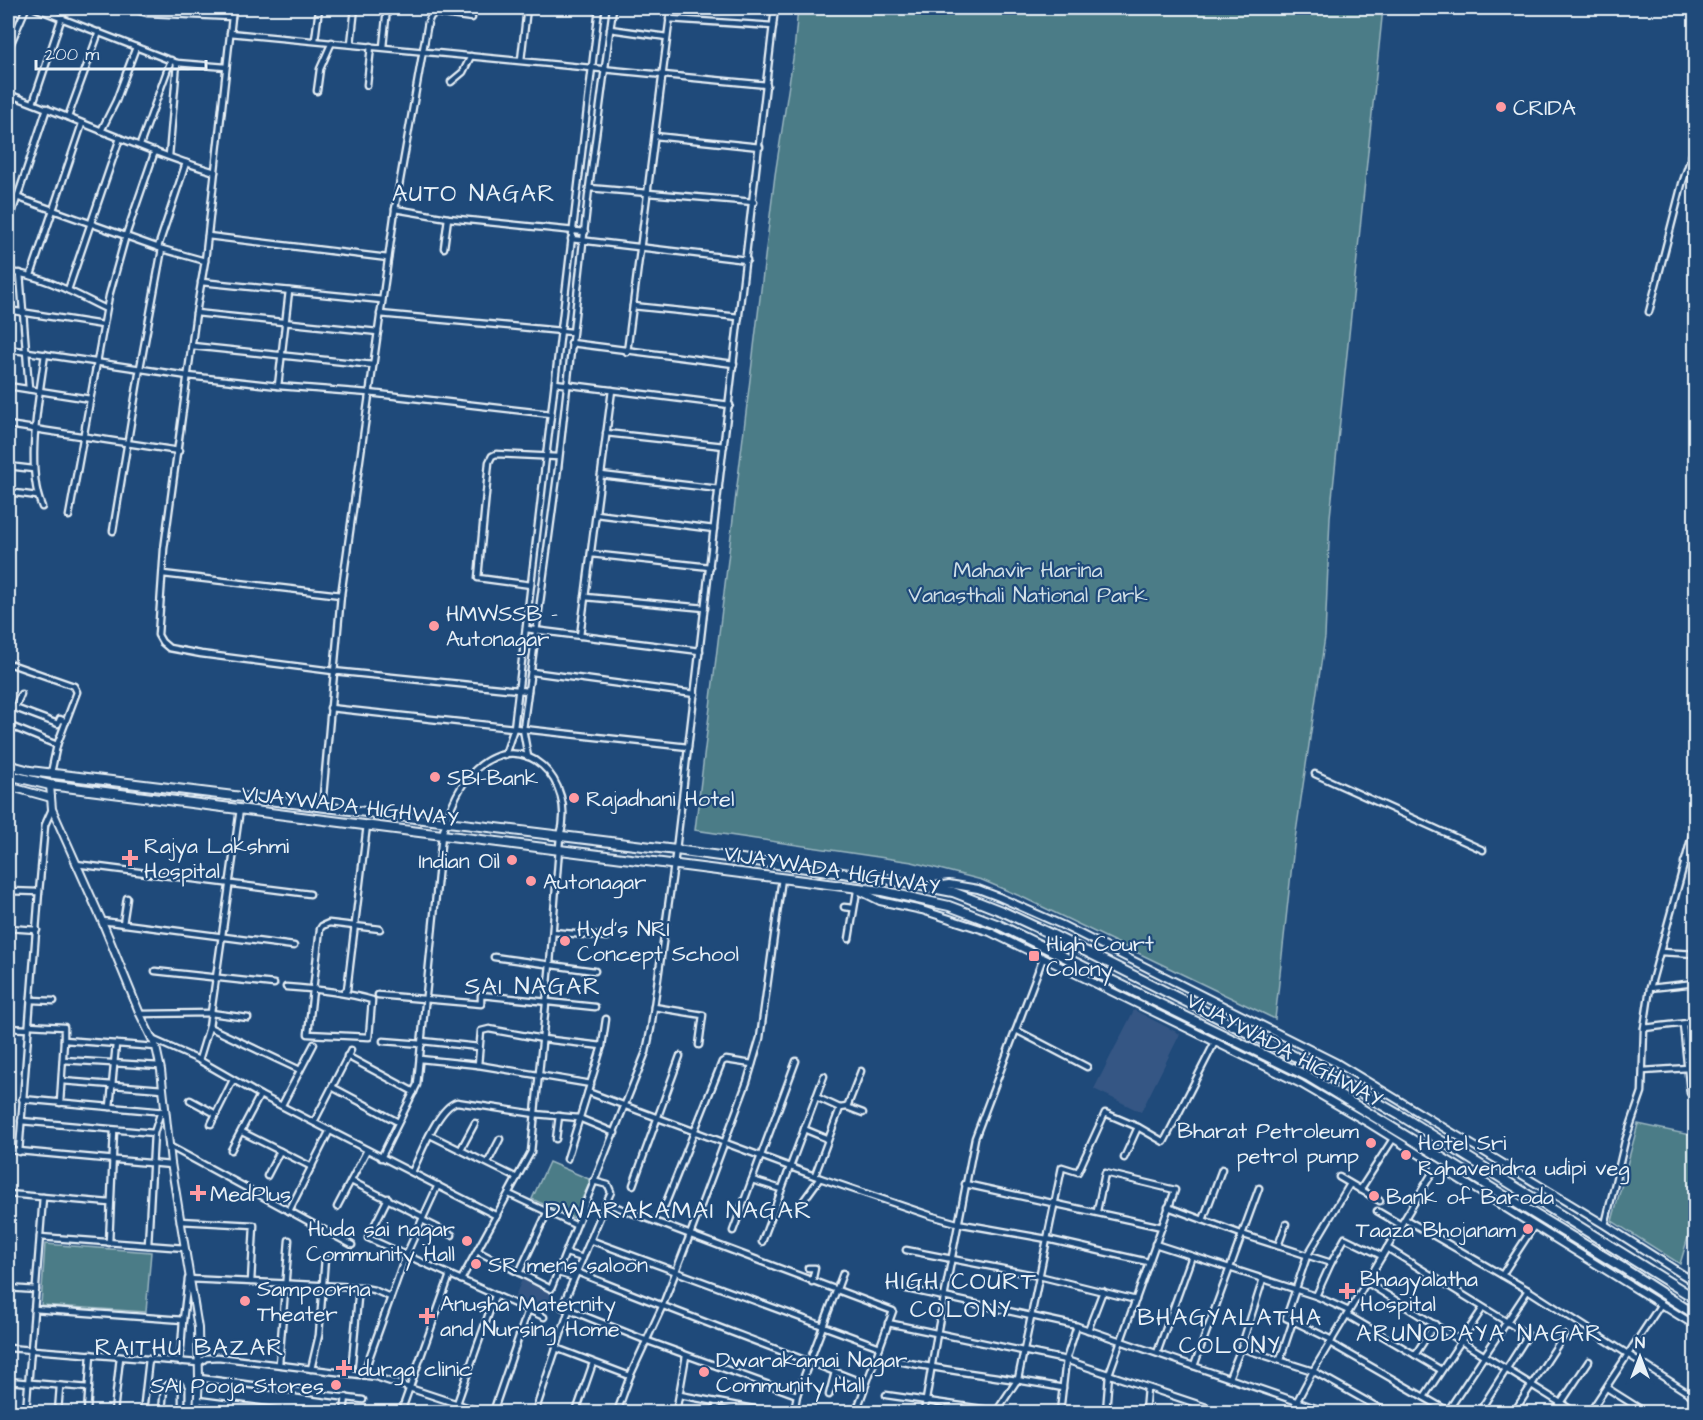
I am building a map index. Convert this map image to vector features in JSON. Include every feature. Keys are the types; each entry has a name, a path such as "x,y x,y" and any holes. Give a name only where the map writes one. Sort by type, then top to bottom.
{"highway":[{"name":"VIJAYWADA HIGHWAY","path":"8,765 51,773 676,850 930,887 976,900 1314,1066 1403,1117 1695,1299"},
{"name":"VIJAYWADA HIGHWAY","path":"8,775 50,785 782,878 923,899 949,906 991,921 1309,1077 1623,1268 1695,1316"}],"street":[{"path":"8,50 26,8"},
{"path":"35,8 177,63 226,67"},
{"path":"33,103 60,17 65,8"},
{"path":"138,8 147,13 232,17"},
{"path":"180,8 180,15"},
{"path":"232,8 205,261 164,549 158,635 169,648 201,654 528,691"},
{"path":"315,40 319,8"},
{"path":"351,44 355,8"},
{"path":"383,47 387,8"},
{"path":"521,60 527,8"},
{"path":"505,755 514,728 519,690 599,8"},
{"path":"528,757 523,729 532,672 589,188 613,8"},
{"path":"627,352 671,8"},
{"path":"477,1251 551,1289 646,1052 676,850 775,8"},
{"path":"322,807 341,594 395,209 422,51 431,16 436,13 472,18"},
{"path":"669,19 773,26"},
{"path":"610,29 667,37"},
{"path":"68,117 99,32"},
{"path":"230,33 767,85"},
{"path":"317,91 320,69 332,42"},
{"path":"367,86 370,46"},
{"path":"101,131 116,101 136,47"},
{"path":"451,82 463,72 471,56"},
{"path":"140,145 171,60"},
{"path":"169,156 177,63"},
{"path":"8,94 82,124 215,172"},
{"path":"8,225 47,108"},
{"path":"31,275 82,124"},
{"path":"655,136 760,147"},
{"path":"68,290 120,138"},
{"path":"1649,312 1695,143"},
{"path":"69,516 106,309 126,235 155,151"},
{"path":"113,531 160,248 186,163"},
{"path":"589,188 754,202"},
{"path":"8,194 160,248 205,261"},
{"path":"395,209 448,218 585,232"},
{"path":"444,248 448,218"},
{"path":"208,236 388,258"},
{"path":"571,239 747,260"},
{"path":"8,272 31,275 106,309"},
{"path":"20,273 29,389"},
{"path":"201,282 382,300"},
{"path":"278,386 289,291"},
{"path":"633,306 740,317"},
{"path":"8,310 103,325"},
{"path":"196,313 378,332"},
{"path":"380,314 572,333"},
{"path":"571,343 734,364"},
{"path":"192,346 373,365"},
{"path":"8,349 188,376 369,393 551,414"},
{"path":"42,507 37,496 33,469 45,354"},
{"path":"555,383 730,405"},
{"path":"8,386 90,399"},
{"path":"580,636 612,390"},
{"path":"8,425 179,451"},
{"path":"606,433 724,446"},
{"path":"531,585 478,578 489,462 496,454 558,457"},
{"path":"8,466 33,469"},
{"path":"601,475 719,489"},
{"path":"8,492 37,496"},
{"path":"596,514 714,529"},
{"path":"591,554 710,567"},
{"path":"163,574 341,594"},
{"path":"585,597 705,608"},
{"path":"526,629 700,651"},
{"path":"8,663 74,686 77,692 57,745 51,773"},
{"path":"532,672 694,694"},
{"path":"21,694 15,708 58,723 60,719 66,722"},
{"path":"330,708 688,747"},
{"path":"8,725 57,745"},
{"path":"381,1158 417,1085 442,835 446,823 463,786 476,769 505,755 528,757 548,770 557,784 563,801 564,825 560,836 547,1003 531,1152 461,1280"},
{"path":"1315,774 1483,850"},
{"path":"50,785 52,809 155,1044 160,1066 163,1111 188,1279 198,1328 197,1413"},
{"path":"8,786 51,798"},
{"path":"19,1152 45,825 52,809"},
{"path":"199,1060 209,1027 240,809"},
{"path":"1605,1225 1625,1141 1642,1092 1644,1028 1650,988 1695,823"},
{"path":"344,992 347,990 367,825"},
{"path":"1683,862 1695,865"},
{"path":"76,864 310,894"},
{"path":"617,1413 630,1376 662,1307 690,1235 752,1064 760,1038 782,878"},
{"path":"930,887 949,884 978,889 999,897 1062,925 1337,1063 1605,1225 1695,1283"},
{"path":"849,939 856,890 880,901 922,910 990,932 1329,1100 1695,1326"},
{"path":"8,891 39,892"},
{"path":"123,924 127,898"},
{"path":"844,907 853,908"},
{"path":"102,921 294,946"},
{"path":"286,987 314,989 344,992 372,1000 369,1037 308,1034 314,989 322,926 329,923 380,929"},
{"path":"8,928 37,930"},
{"path":"553,932 607,937"},
{"path":"1660,952 1695,954"},
{"path":"494,957 595,970"},
{"path":"924,1413 957,1223 975,1138 1043,958"},
{"path":"155,971 274,984"},
{"path":"1650,988 1695,983"},
{"path":"378,995 481,1004 481,995 595,1007"},
{"path":"31,1000 54,1001"},
{"path":"654,1007 703,1015 699,1045"},
{"path":"140,1014 211,1013 248,1018"},
{"path":"567,1159 602,1046 606,1019"},
{"path":"1644,1028 1695,1022"},
{"path":"1683,1024 1690,1093"},
{"path":"209,1027 300,1070"},
{"path":"8,1028 64,1028 60,1103"},
{"path":"478,1065 481,1031 489,1029 543,1039 602,1046"},
{"path":"1016,1030 1087,1068"},
{"path":"63,1040 155,1044 199,1060 260,1095 497,1216"},
{"path":"383,1041 479,1047"},
{"path":"996,1412 1018,1379 1062,1167 1078,1172 1106,1113 1164,1142 1215,1042"},
{"path":"111,1107 116,1044"},
{"path":"282,1105 314,1044"},
{"path":"314,1122 351,1050"},
{"path":"347,1056 414,1092"},
{"path":"633,1185 680,1056"},
{"path":"420,1059 478,1065 591,1084"},
{"path":"63,1060 160,1066"},
{"path":"665,1206 722,1062 726,1060 752,1064"},
{"path":"733,1231 796,1061"},
{"path":"1643,1071 1688,1068"},
{"path":"847,1107 861,1071"},
{"path":"762,1242 824,1076"},
{"path":"211,1124 233,1080"},
{"path":"62,1081 163,1089"},
{"path":"332,1087 398,1122"},
{"path":"588,1092 761,1156 957,1223 1047,1239 1148,1262"},
{"path":"231,1150 260,1095"},
{"path":"816,1097 840,1108 847,1107 863,1113"},
{"path":"22,1099 163,1111"},
{"path":"190,1100 216,1114"},
{"path":"412,1172 430,1135 447,1108 457,1102 579,1118 615,1133"},
{"path":"804,1200 818,1176 828,1139 840,1108"},
{"path":"148,1245 154,1132 163,1111"},
{"path":"556,1139 559,1116"},
{"path":"21,1121 154,1132"},
{"path":"461,1149 475,1123"},
{"path":"1124,1158 1138,1127"},
{"path":"804,1129 828,1139"},
{"path":"109,1243 114,1130"},
{"path":"289,1211 330,1130"},
{"path":"242,1132 312,1167"},
{"path":"430,1135 518,1178"},
{"path":"488,1162 500,1139"},
{"path":"1360,1190 1393,1139"},
{"path":"169,1146 352,1245"},
{"path":"8,1150 171,1165"},
{"path":"337,1207 367,1150"},
{"path":"267,1176 280,1151"},
{"path":"1293,1413 1313,1371 1437,1165"},
{"path":"1203,1220 1222,1169"},
{"path":"1097,1211 1105,1173 1175,1190 1109,1374 1106,1413"},
{"path":"1339,1177 1380,1202"},
{"path":"752,1180 781,1189"},
{"path":"351,1181 388,1198 452,1235"},
{"path":"593,1181 608,1185 611,1192 562,1307 686,1356 796,1395"},
{"path":"965,1184 1162,1227"},
{"path":"1350,1184 1307,1256 1286,1318 1331,1341 1448,1412 1528,1290"},
{"path":"363,1375 405,1255 438,1185"},
{"path":"1194,1366 1259,1188"},
{"path":"8,1194 111,1203"},
{"path":"509,1194 575,1225"},
{"path":"8,1411 26,1413 43,1197"},
{"path":"388,1198 368,1238 544,1317"},
{"path":"606,1203 893,1311 856,1413"},
{"path":"1168,1207 1330,1263"},
{"path":"519,1273 548,1211"},
{"path":"1377,1211 1401,1225"},
{"path":"251,1282 254,1216"},
{"path":"1405,1219 1528,1290 1695,1398"},
{"path":"180,1221 254,1225"},
{"path":"1278,1246 1286,1224"},
{"path":"1502,1275 1534,1226"},
{"path":"40,1238 185,1248"},
{"path":"1316,1296 1330,1263 1345,1238 1382,1256"},
{"path":"279,1364 289,1240"},
{"path":"590,1240 880,1347"},
{"path":"1155,1244 1316,1296 1441,1370"},
{"path":"1387,1248 1528,1335 1479,1413"},
{"path":"906,1250 1039,1276 1136,1300"},
{"path":"566,1253 583,1258"},
{"path":"1157,1353 1192,1256"},
{"path":"311,1369 319,1335 325,1258"},
{"path":"1689,1279 1695,1261"},
{"path":"808,1268 815,1268 812,1282"},
{"path":"577,1272 662,1307 866,1384"},
{"path":"557,1273 574,1278"},
{"path":"794,1413 796,1395 843,1273"},
{"path":"401,1413 450,1275"},
{"path":"188,1279 359,1287 390,1297"},
{"path":"180,1362 188,1279"},
{"path":"1229,1378 1263,1279"},
{"path":"1366,1282 1575,1413"},
{"path":"351,1373 359,1287"},
{"path":"898,1287 1077,1326 1327,1413"},
{"path":"8,1288 36,1290"},
{"path":"1088,1330 1103,1292"},
{"path":"454,1413 495,1296"},
{"path":"1590,1413 1661,1304"},
{"path":"1424,1397 1483,1308"},
{"path":"34,1309 183,1320"},
{"path":"493,1413 528,1310"},
{"path":"535,1413 569,1310"},
{"path":"1280,1360 1293,1322"},
{"path":"888,1323 1066,1360 1221,1413"},
{"path":"1415,1355 1435,1324"},
{"path":"1060,1413 1066,1360 1077,1326"},
{"path":"1514,1413 1564,1335"},
{"path":"8,1348 199,1363 206,1358 218,1358 351,1373 376,1377 482,1413"},
{"path":"556,1348 630,1376"},
{"path":"1241,1348 1313,1371 1386,1413"},
{"path":"87,1413 91,1354"},
{"path":"676,1413 686,1356"},
{"path":"114,1413 120,1357"},
{"path":"143,1413 149,1359"},
{"path":"894,1360 931,1368 1018,1379 1063,1388"},
{"path":"1556,1413 1589,1361"},
{"path":"576,1413 592,1363"},
{"path":"829,1395 834,1372"},
{"path":"199,1378 363,1400"},
{"path":"8,1382 89,1388"},
{"path":"162,1413 164,1388 174,1384 180,1385 182,1389 182,1413"},
{"path":"58,1413 60,1386"},
{"path":"1145,1413 1147,1388"},
{"path":"1607,1388 1645,1413"},
{"path":"680,1395 769,1413"},
{"path":"886,1395 1003,1413"},
{"path":"344,1413 346,1397"},
{"path":"198,1400 285,1412"},
{"path":"715,1413 717,1403"},
{"path":"244,1413 245,1406"},
{"path":"1629,1413 1633,1406"}],"shaded area":[{"path":"1134,1010 1180,1034 1141,1112 1094,1089"},
{"path":"523,1277 554,1291 542,1312 514,1299"}],"green space":[{"name":"Mahavir Harina Vanasthali National Park","path":"798,8 1383,8 1330,517 1325,637 1294,846 1275,1019 982,880 912,862 695,830 775,175 794,52"},
{"path":"1638,1124 1695,1136 1695,1214 1680,1264 1612,1221"},
{"path":"549,1162 591,1180 573,1218 532,1199"},
{"path":"45,1244 151,1252 146,1312 41,1305"}],"place":[{"name":"CRIDA","path":"1501,107"},
{"name":"HMWSSB - Autonagar","path":"434,626"},
{"name":"SBI-Bank","path":"435,777"},
{"name":"Rajadhani Hotel","path":"574,798"},
{"name":"Rajya Lakshmi Hospital","path":"130,858"},
{"name":"Indian Oil","path":"512,860"},
{"name":"Autonagar","path":"531,881"},
{"name":"Hyd's NRI Concept School","path":"565,941"},
{"name":"High Court Colony","path":"1034,956"},
{"name":"Bharat Petroleum petrol pump","path":"1371,1143"},
{"name":"Hotel Sri Rghavendra udipi veg","path":"1406,1155"},
{"name":"MedPlus","path":"198,1193"},
{"name":"Bank of Baroda","path":"1374,1196"},
{"name":"Taaza Bhojanam","path":"1528,1229"},
{"name":"Huda sai nagar Community Hall","path":"467,1241"},
{"name":"SR mens saloon","path":"476,1264"},
{"name":"Bhagyalatha Hospital","path":"1347,1291"},
{"name":"Sampoorna Theater","path":"245,1301"},
{"name":"Anusha Maternity and Nursing Home","path":"427,1316"},
{"name":"durga clinic","path":"344,1368"},
{"name":"Dwarakamai Nagar Community Hall","path":"704,1372"},
{"name":"SAI Pooja Stores","path":"336,1385"}],"district":[{"name":"AUTO NAGAR","path":"474,193"},
{"name":"SAI NAGAR","path":"533,986"},
{"name":"DWARAKAMAI NAGAR","path":"679,1210"},
{"name":"HIGH COURT COLONY","path":"961,1295"},
{"name":"BHAGYALATHA COLONY","path":"1230,1331"},
{"name":"ARUNODAYA NAGAR","path":"1480,1333"},
{"name":"RAITHU BAZAR","path":"190,1347"}]}
